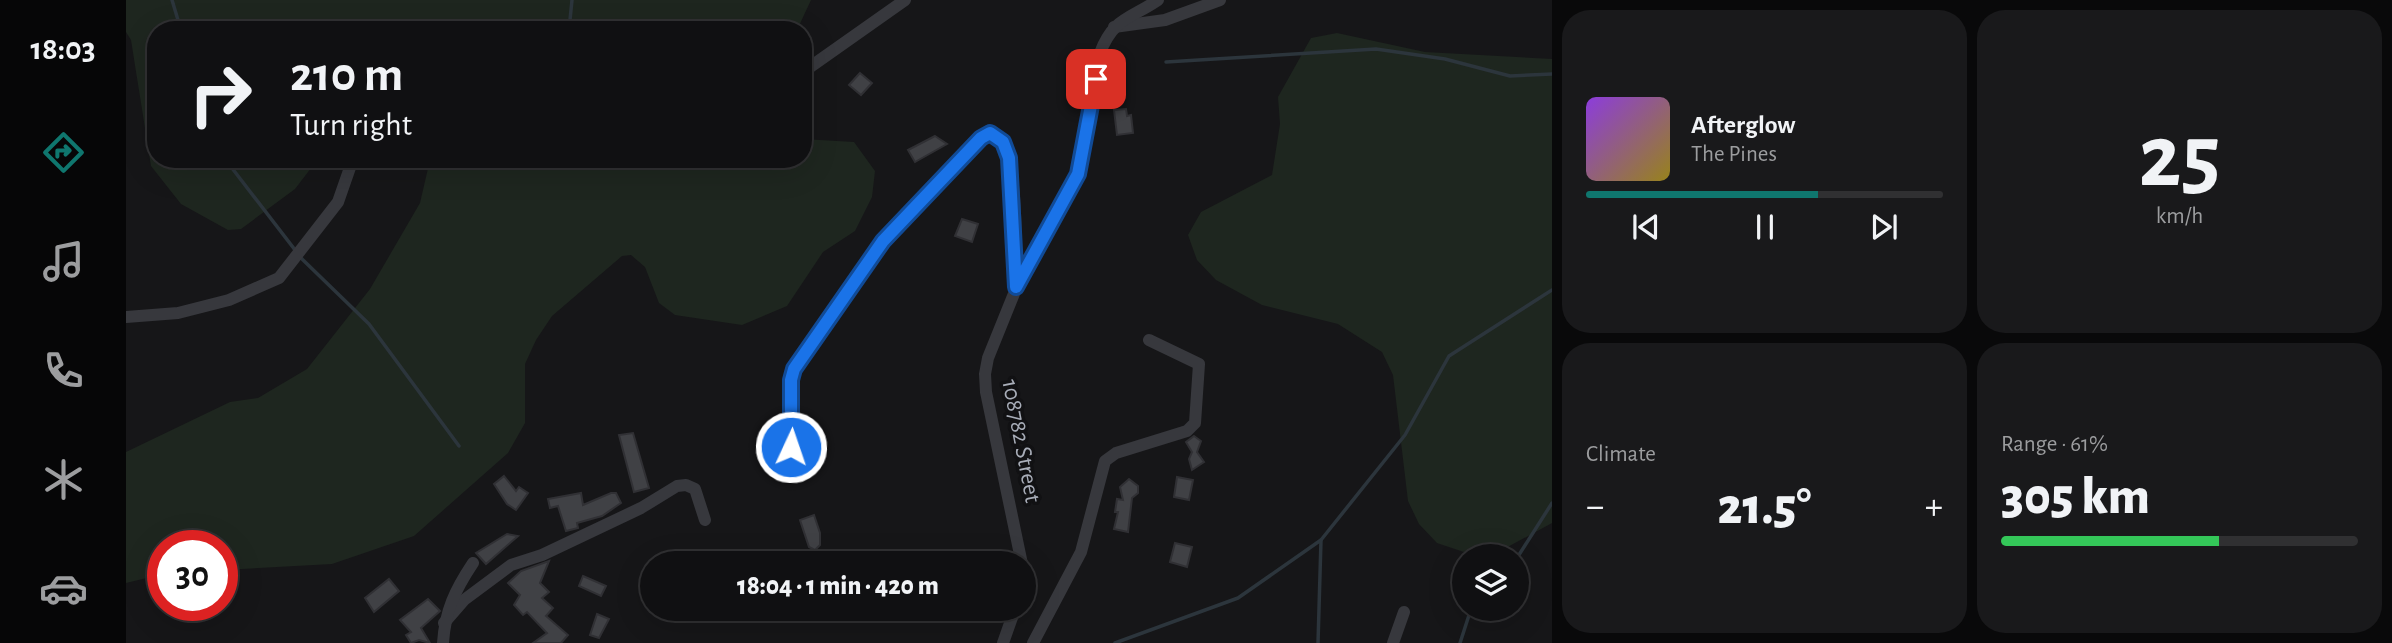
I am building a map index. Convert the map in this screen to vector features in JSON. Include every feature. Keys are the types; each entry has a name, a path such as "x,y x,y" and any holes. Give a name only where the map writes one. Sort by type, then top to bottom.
{"street":[{"path":"812,66 905,0"},
{"path":"1113,27 1158,0"},
{"path":"1113,27 1165,20 1220,0"},
{"name":"108782 Street","path":"1019,551 985,381 988,358 1016,287 1078,174 1100,53 1113,27"},
{"path":"790,466 791,380 794,369 883,241 981,138 990,133 1003,142 1009,158 1016,287"},
{"path":"126,317 178,313 229,300 279,278 338,202 350,168"},
{"path":"1033,643 1081,552 1105,461 1116,453 1188,430 1195,423 1199,364 1149,340"},
{"path":"444,623 464,600 512,565 542,555 641,508 677,486 686,485 695,489 705,520"},
{"path":"443,643 444,623 452,594 473,563"},
{"path":"1393,643 1404,612"},
{"path":"1003,643 1011,621"}],"shaded area":[{"path":"126,0 811,0 801,21 147,21 147,141 131,40 126,32"},
{"path":"1337,33 1425,52 1552,59 1552,523 1513,544 1452,544 1452,548 1437,543 1419,524 1408,501 1393,375 1382,352 1338,324 1262,305 1216,280 1197,260 1188,235 1201,212 1272,175 1280,124 1278,97 1311,38"},
{"path":"812,140 854,142 875,171 872,197 855,231 823,252 787,306 742,325 675,315 659,303 645,267 631,255 622,256 552,316 536,340 525,364 525,423 508,453 414,536 332,564 238,569 238,530 147,530 147,578 126,583 126,452 230,402 258,398 307,369 370,289 420,203 428,168 812,168"},
{"path":"153,168 311,168 295,189 241,229 228,230 181,204"}],"building":[{"path":"860,73 872,83 861,95 849,85"},
{"path":"1126,109 1127,116 1131,115 1133,133 1117,135 1114,110"},
{"path":"935,136 947,144 915,162 908,150"},
{"path":"962,219 978,224 972,242 955,236"},
{"path":"633,433 649,488 634,492 619,435"},
{"path":"1194,436 1201,441 1197,452 1204,462 1192,470 1189,459 1192,452 1186,442"},
{"path":"504,476 516,491 519,487 528,493 516,510 507,504 494,484"},
{"path":"1177,477 1193,480 1189,500 1174,497"},
{"path":"1129,479 1138,486 1138,493 1132,498 1128,532 1114,529 1118,512 1115,512 1117,499 1123,500 1120,487"},
{"path":"581,493 583,505 611,493 616,493 621,503 602,516 577,523 578,528 566,531 558,506 550,508 548,499"},
{"path":"814,515 820,533 820,545 815,550 809,547 800,520"},
{"path":"507,534 518,536 486,564 476,553"},
{"path":"1175,543 1192,547 1187,567 1170,562"},
{"path":"549,561 540,583 549,592 542,598 553,608 546,616 568,635 561,643 533,643 547,633 527,612 523,615 514,605 520,595 508,583 521,571"},
{"path":"583,576 606,586 601,596 579,586"},
{"path":"389,579 399,591 374,612 365,598"},
{"path":"428,599 440,611 421,628 430,643 419,640 411,643 406,635 411,632 400,620"},
{"path":"597,614 609,619 599,638 590,635"}],"waterway":[{"path":"172,0 178,21"},
{"path":"570,21 572,0"},
{"path":"1166,62 1376,49 1445,59 1510,76 1552,74"},
{"path":"232,168 302,259 369,324 459,446"},
{"path":"1115,643 1238,598 1321,540 1405,435 1449,356 1552,290"},
{"path":"1526,544 1552,503"},
{"path":"1318,643 1321,540"},
{"path":"1460,643 1467,621"}],"route":[{"path":"791,447 791,374 794,369 807,354 883,241 981,138 990,133 996,134 1003,142 1009,158 1016,287 1026,264 1078,174 1096,79"}]}
